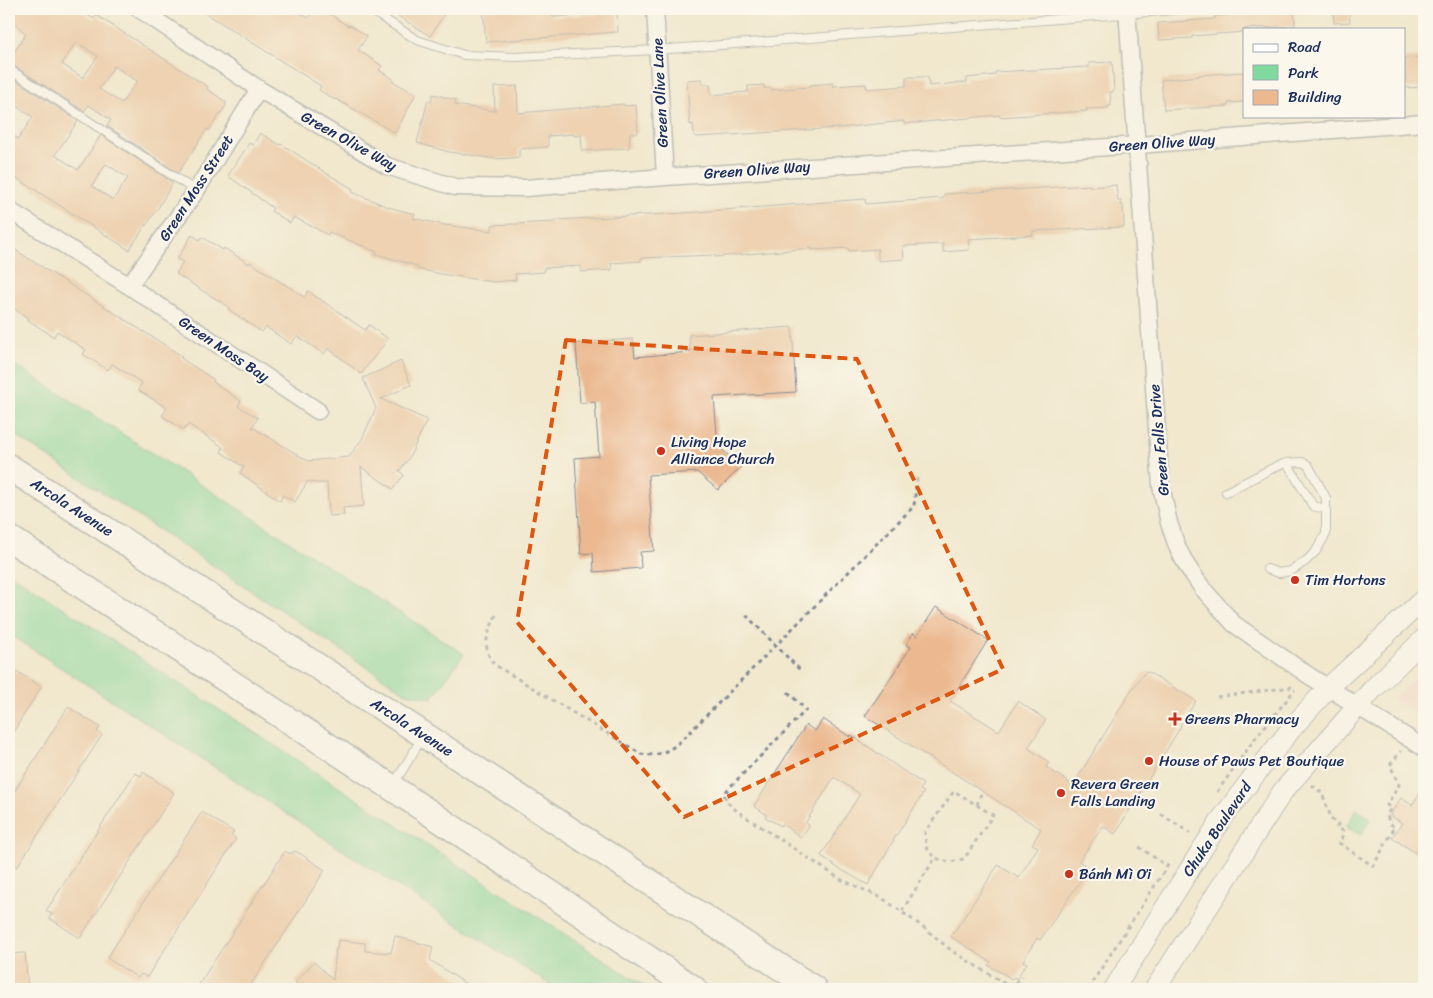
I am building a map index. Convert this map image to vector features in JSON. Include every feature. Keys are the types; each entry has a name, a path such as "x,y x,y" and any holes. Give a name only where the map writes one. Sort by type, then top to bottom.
{"main road":[{"name":"Arcola Avenue","path":"9,467 814,989"},
{"path":"9,538 391,787 694,989"}],"street":[{"name":"Green Olive Way","path":"139,9 259,89 387,166 455,187 525,188 665,176 1138,145 1424,123"},
{"name":"Green Olive Lane","path":"655,9 665,176"},
{"name":"Green Falls Drive","path":"1128,12 1161,486 1178,549 1203,589 1234,624 1328,688 1424,748"},
{"name":"Green Moss Street","path":"130,286 196,191 259,89"},
{"name":"Green Moss Bay","path":"9,210 130,286 318,411"},
{"name":"Chuka Boulevard","path":"1114,989 1220,821 1292,728 1328,688 1424,599"},
{"path":"1156,989 1283,791 1357,706 1424,639"}],"lane":[{"path":"369,9 418,40 464,55 516,57 657,50 1128,12 1187,9"},
{"path":"9,68 196,191"},
{"path":"1226,492 1287,463 1302,462 1308,466 1326,498 1326,534 1316,551 1306,561 1291,571 1279,573 1267,570"},
{"path":"1287,463 1313,506 1326,509"},
{"path":"391,787 424,735"}],"path":[{"path":"496,615 487,635 486,648 489,658 495,665 631,749 651,756 661,754 682,740 914,506 917,478"},
{"path":"746,614 800,670"},
{"path":"1217,697 1292,687"},
{"path":"788,692 806,710 728,790 724,795 728,803 828,872 859,889 882,898 902,911 952,951 1007,985 1012,984 1022,976"},
{"path":"1311,784 1322,793 1332,820 1338,824 1336,827 1342,831 1343,836 1339,843 1373,866 1395,827 1389,823 1387,814 1391,808 1386,805 1399,786 1390,765 1410,739"},
{"path":"954,791 993,815 964,859 948,862 935,858 926,847 925,832 954,791"},
{"path":"977,805 982,791"},
{"path":"1161,814 1190,833"},
{"path":"1139,848 1167,866"},
{"path":"902,911 935,858"}],"highlighted area":[{"path":"566,340 857,359 1003,669 684,817 517,622"}],"shaded area":[{"path":"1424,669 1424,719 1393,699"}],"green space":[{"path":"9,361 464,654 432,698 406,693 9,431"},
{"path":"9,573 649,989 557,989 9,634"},
{"path":"1356,809 1371,818 1361,835 1346,827"}],"building":[{"path":"9,9 78,9 94,19 96,15 208,87 207,89 226,102 225,107 209,130 207,129 178,173 107,126 111,120 89,105 84,111 9,63 9,60 26,34 9,18","holes":["76,42 98,56 83,78 62,64","114,66 137,81 122,103 99,89"]},
{"path":"199,9 295,9 308,18 314,9 322,9 367,36 358,50 382,66 379,70 393,79 392,81 416,94 395,133 319,90 321,86"},
{"path":"387,9 448,9 430,36"},
{"path":"483,9 552,9 553,17 617,13 618,32 486,42"},
{"path":"1294,9 1295,26 1243,28 1243,32 1159,40 1158,23 1215,19 1215,16"},
{"path":"1333,9 1349,9 1350,22 1334,23"},
{"path":"1424,57 1424,87 1406,88 1406,58"},
{"path":"1112,62 1114,89 1113,92 1110,92 1111,106 1108,106 1108,108 904,124 904,121 839,128 698,137 694,136 693,124 690,125 687,80 702,79 702,84 710,84 711,95 748,92 748,86 764,85 764,88 771,88 771,90 833,83 833,86 866,84 867,89 906,86 906,77 928,77 929,86 967,82 967,78 995,75 995,72 1089,67 1089,63"},
{"path":"1243,72 1243,102 1228,103 1228,106 1164,110 1161,80"},
{"path":"9,76 78,121 55,155 78,170 101,135 172,182 158,208 129,250 9,173 9,133 18,139 33,117 9,101","holes":["106,164 128,178 113,200 92,186"]},
{"path":"517,86 518,113 624,104 624,106 636,105 638,133 630,133 629,148 582,151 581,135 548,136 548,147 519,149 519,157 497,159 449,152 417,143 428,100 431,102 433,94 456,100 455,105 495,111 494,87"},
{"path":"260,133 353,189 352,192 388,207 415,214 413,218 445,225 492,231 492,225 556,222 556,220 684,213 865,199 866,204 944,198 944,194 1090,185 1090,187 1116,185 1118,201 1121,201 1121,205 1123,204 1124,227 1033,231 1033,235 968,239 969,250 943,252 943,244 903,246 904,259 878,261 878,249 849,251 848,248 812,250 812,248 715,257 715,255 641,258 641,261 611,263 612,270 581,272 581,266 544,268 544,272 515,274 516,280 494,282 417,269 417,266 376,254 377,252 329,232 328,235 294,217 290,223 271,211 273,208 228,176 249,143 253,145"},
{"path":"192,235 200,240 202,237 249,264 250,262 304,297 308,291 365,330 369,325 388,339 361,374 328,348 324,354 297,336 291,344 266,327 262,332 228,309 229,307 176,274 183,262 177,259"},
{"path":"9,246 182,356 181,358 241,401 238,406 258,418 252,427 308,461 349,457 362,439 376,408 363,378 401,361 411,385 381,399 427,420 409,458 399,471 404,475 393,489 361,467 364,506 343,508 344,515 329,516 327,483 308,481 295,502 283,495 280,501 240,473 244,467 221,452 223,448 217,443 188,424 184,430 162,416 167,408 138,390 142,383 112,364 108,370 83,354 86,350 57,331 54,337 9,305"},
{"name":"Living Hope Alliance Church","path":"792,327 796,392 714,397 718,446 741,467 718,490 697,472 648,475 654,551 640,552 641,568 594,572 593,553 581,554 575,458 599,456 595,402 580,403 576,343 633,339 635,357 690,352 689,335"},
{"name":"Revera Green Falls Landing","path":"936,607 988,640 950,701 999,731 1018,701 1046,720 1028,748 1049,762 1046,767 1073,785 1133,688 1145,672 1196,701 1115,834 1103,826 1079,861 1089,868 1040,940 1037,938 1023,961 1027,963 1016,979 1014,977 1012,979 988,965 991,962 951,937 998,865 1019,878 1038,847 1032,844 1041,829 865,716 911,647 906,645 913,633 917,636"},
{"path":"9,666 41,687 9,739"},
{"path":"68,707 100,727 97,732 102,735 17,867 9,861 9,800"},
{"path":"823,719 850,737 851,735 923,784 920,790 924,792 868,885 821,856 860,794 834,777 806,822 809,826 801,837 782,824 781,826 765,817 767,815 754,806 806,725 815,731"},
{"path":"143,772 174,793 80,938 49,918 52,914 46,911 135,773 141,776"},
{"path":"1424,787 1424,858 1392,838 1402,823 1390,815 1401,798 1412,805"},
{"path":"202,812 234,832 231,835 236,839 147,977 141,974 138,978 107,958"},
{"path":"285,851 289,854 290,852 292,854 294,851 299,853 325,870 290,925 248,989 196,989"},
{"path":"395,936 433,947 430,960 474,989 303,989 295,982 314,962 333,980 338,940 365,943 365,951 391,953"},
{"path":"25,953 28,989 9,989 9,954"}],"place":[{"name":"Living Hope Alliance Church","path":"661,451"},
{"name":"Tim Hortons","path":"1295,580"},
{"name":"Greens Pharmacy","path":"1175,719"},
{"name":"House of Paws Pet Boutique","path":"1149,761"},
{"name":"Revera Green Falls Landing","path":"1061,793"},
{"name":"Bánh Mì Ơi","path":"1069,874"}]}
